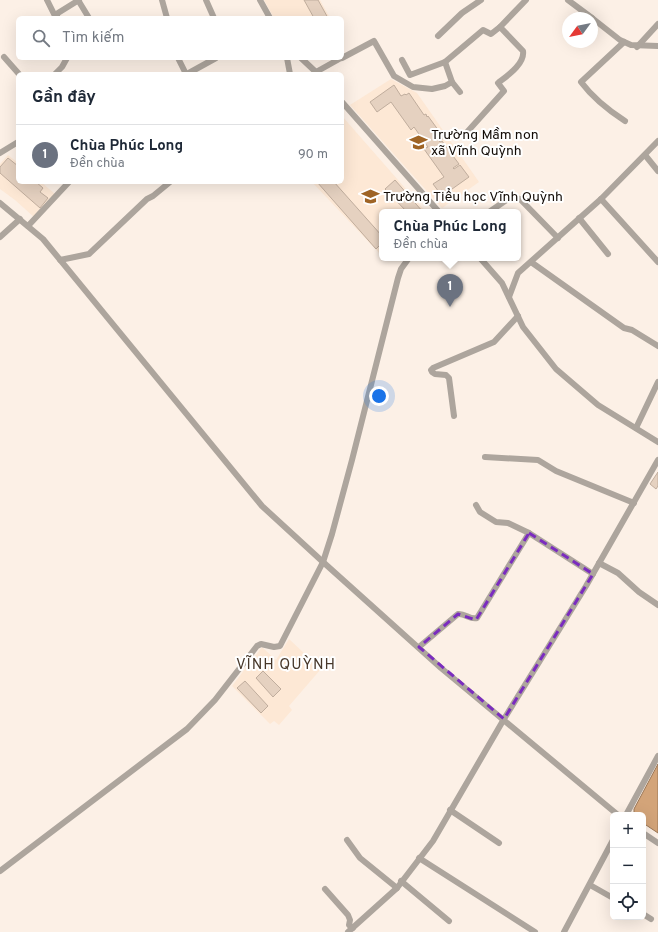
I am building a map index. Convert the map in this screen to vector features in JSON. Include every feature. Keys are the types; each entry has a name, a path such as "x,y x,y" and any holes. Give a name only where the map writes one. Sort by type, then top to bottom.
{"street":[{"path":"47,0 55,16"},
{"path":"57,16 58,13 78,0 88,16"},
{"path":"162,0 166,16"},
{"path":"206,0 213,16"},
{"path":"260,0 269,16"},
{"path":"438,36 462,13 481,0"},
{"path":"402,60 410,75 445,62 483,30 491,34 500,27 526,0"},
{"path":"568,0 584,12"},
{"path":"598,22 630,45 637,47 658,46"},
{"path":"637,47 658,24"},
{"path":"468,131 504,91 498,83 518,66 524,55 523,51 500,27"},
{"path":"344,57 374,41 394,76 412,87 432,89 445,86 452,82"},
{"path":"624,42 581,82 591,95 613,114 625,121"},
{"path":"4,57 17,72"},
{"path":"57,72 66,60"},
{"path":"179,60 185,72"},
{"path":"190,72 212,60"},
{"path":"287,60 290,72"},
{"path":"303,60 316,72"},
{"path":"319,72 339,60"},
{"path":"445,62 452,82 460,92"},
{"path":"344,104 436,209"},
{"path":"509,297 518,273 601,199 658,141"},
{"path":"0,153 16,143"},
{"path":"645,155 658,171"},
{"path":"28,226 67,184"},
{"path":"60,260 89,254 147,199 168,184"},
{"path":"493,209 511,197 516,197 520,199 558,238"},
{"path":"601,199 658,262"},
{"path":"0,203 43,239 262,506 419,647 614,812"},
{"path":"580,218 608,254"},
{"path":"0,236 20,219"},
{"path":"0,871 187,729 216,700 257,646 261,644 274,648 280,646 323,562 352,460 398,278 401,269 407,261"},
{"path":"483,261 502,283 523,327 556,369 598,404 658,442"},
{"path":"531,262 624,328 632,330 658,346"},
{"path":"454,416 449,378 446,375 435,374 431,370 494,342 518,316"},
{"path":"636,428 658,382"},
{"path":"485,457 538,460 556,471 634,503"},
{"path":"350,930 397,888 433,841 504,719 593,574 658,460"},
{"path":"476,505 480,512 496,522 508,523 529,533 593,574"},
{"path":"419,647 457,615 462,614 473,619 477,618 529,533"},
{"path":"599,563 618,573 639,592 658,605"},
{"path":"628,812 658,756"},
{"path":"450,810 499,844"},
{"path":"646,836 658,843"},
{"path":"347,840 360,858 397,888"},
{"path":"564,932 610,846"},
{"path":"419,858 535,932"},
{"path":"401,882 449,921"},
{"path":"590,885 610,896"},
{"path":"325,889 348,915 350,920 350,930"},
{"path":"646,916 650,919"}],"highlighted area":[{"path":"529,533 593,574 504,719 419,647 458,614 476,620"}],"shaded area":[{"path":"264,0 320,0 329,16 273,16"},
{"name":"Trường Mầm non xã Vĩnh Quỳnh","path":"391,79 417,93 479,182 442,208 350,105"},
{"name":"Trường Tiểu học Vĩnh Quỳnh","path":"344,118 423,209 379,209 379,253 314,184 344,184"},
{"path":"8,155 16,161 16,184 43,184 55,194 34,217 0,189 0,164"},
{"path":"289,639 321,669 289,706 292,710 279,725 274,721 270,724 232,686 262,647 276,660"},
{"path":"658,764 658,833 646,825 646,812 634,812 634,809"}],"building":[{"path":"304,0 318,0 327,16 313,16"},
{"path":"394,85 401,96 409,93 424,115 426,114 427,117 428,116 444,138 439,141 442,141 459,164 453,168 454,169 460,165 469,177 445,194 442,190 439,192 433,184 444,177 424,149 428,147 414,127 411,130 391,102 377,112 370,102"},
{"path":"8,158 16,164 16,184 38,184 43,188 40,192 48,198 40,208 0,173 0,167"},
{"path":"395,180 420,209 404,209 385,189"},
{"path":"319,184 336,184 379,233 379,246 376,249"},
{"path":"658,472 658,486 656,489 650,484"},
{"path":"263,671 281,689 273,697 256,678"},
{"path":"245,681 268,706 261,713 237,688"}],"place":[{"name":"Trường Mầm non xã Vĩnh Quỳnh","path":"418,143"},
{"name":"Trường Tiểu học Vĩnh Quỳnh","path":"370,197"},
{"name":"Chùa Phúc Long","path":"450,307"}],"district":[{"name":"VĨNH QUỲNH","path":"286,665"}]}
